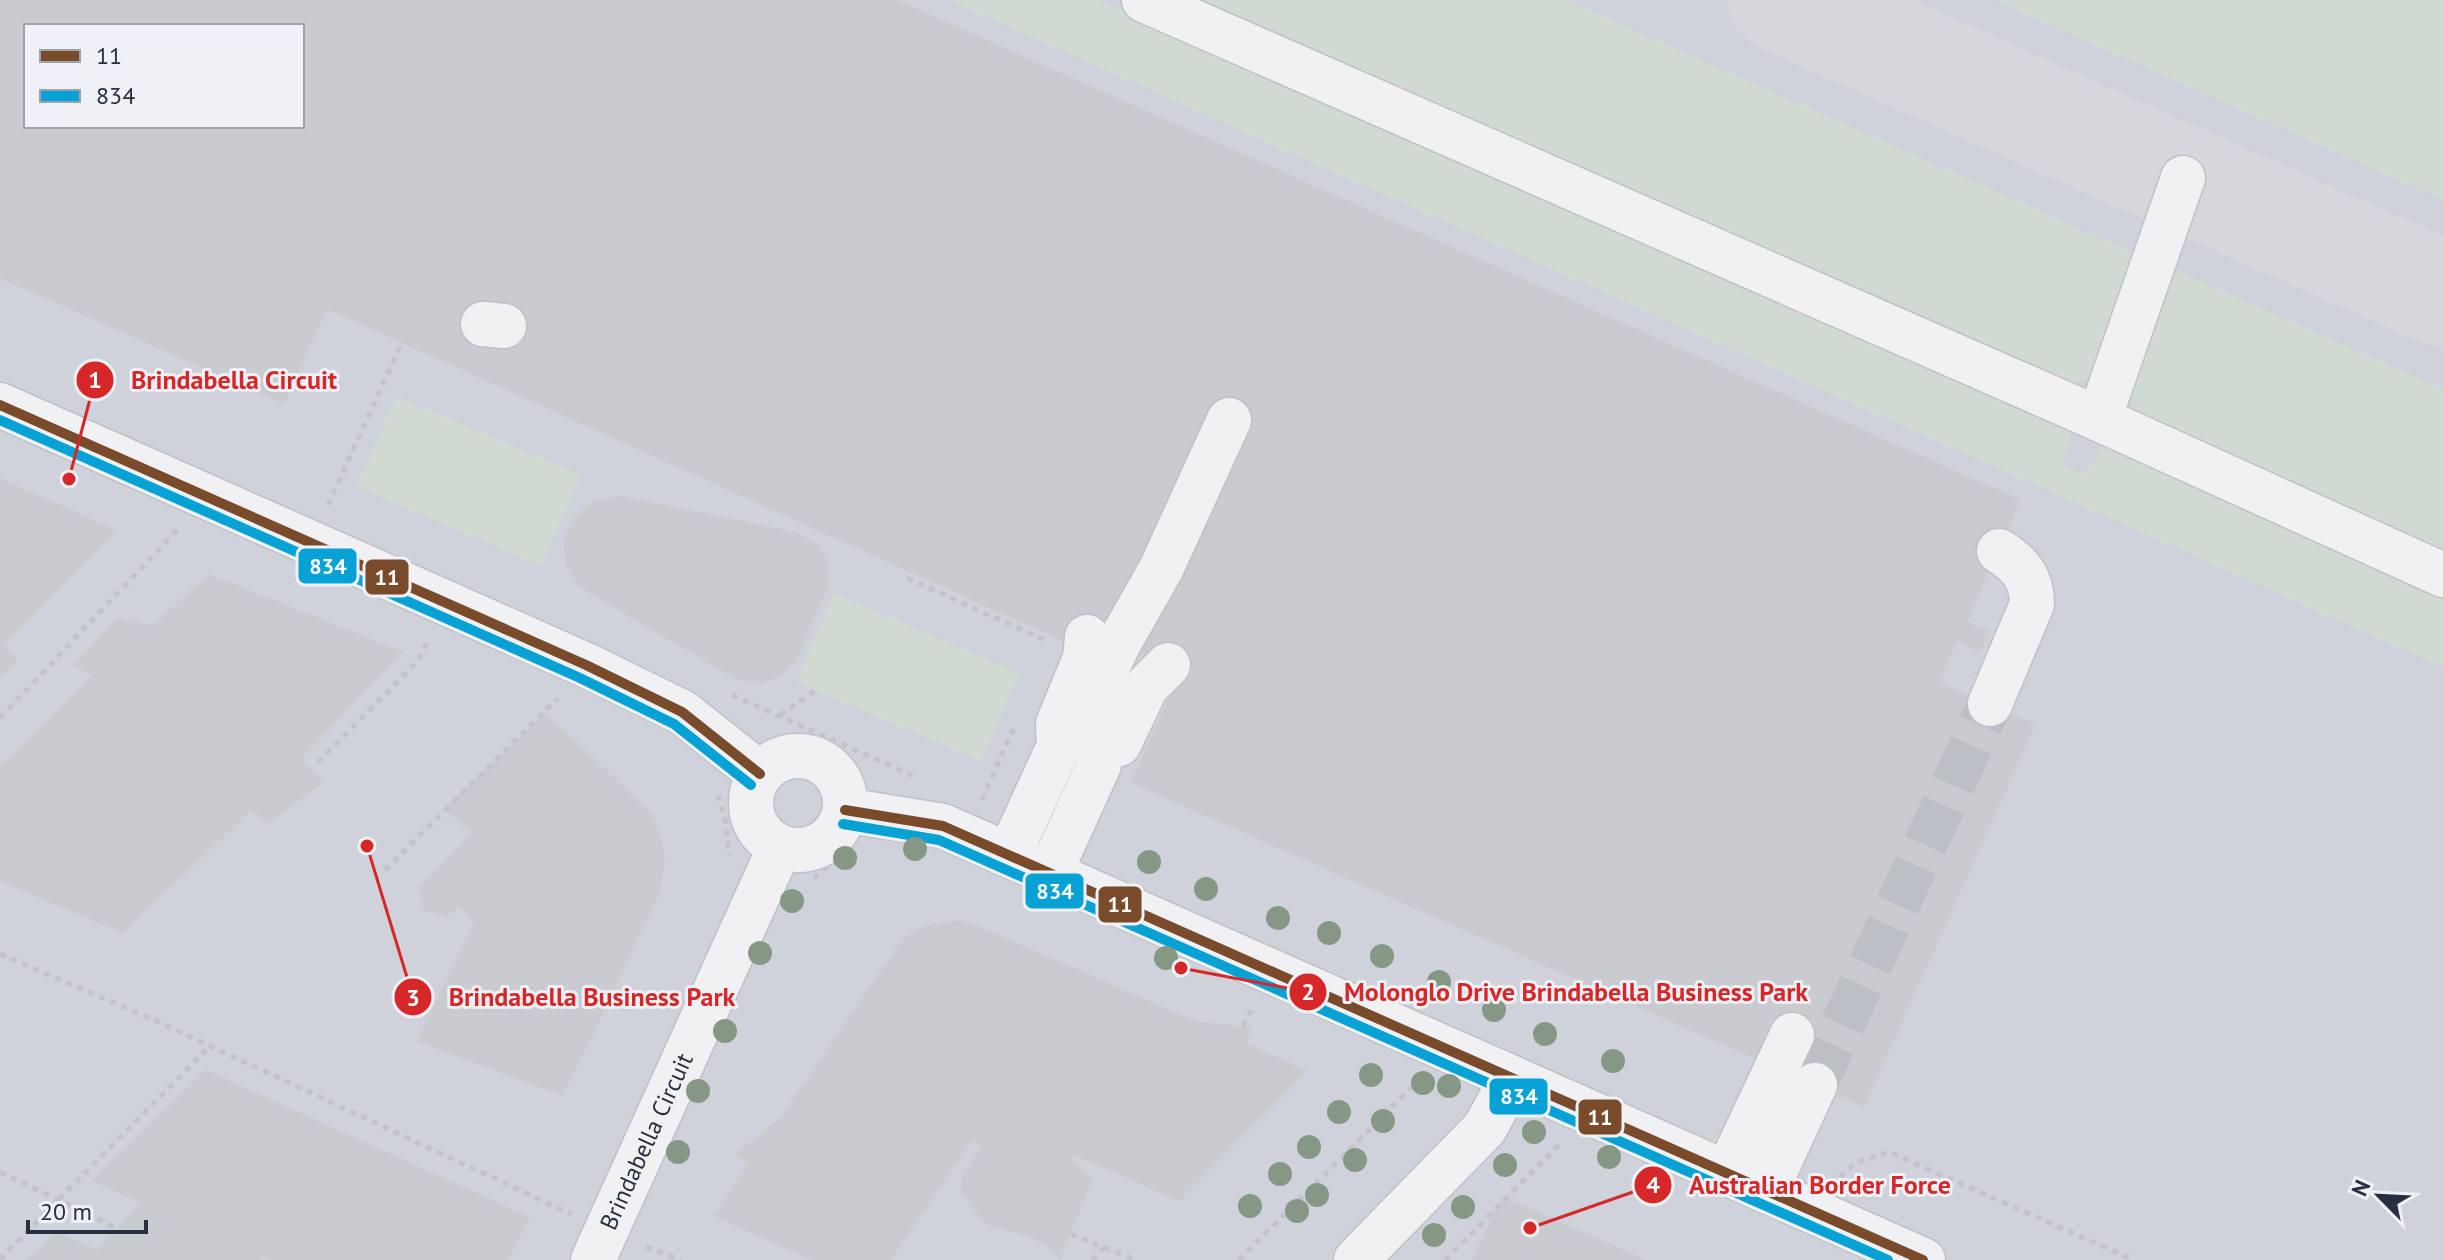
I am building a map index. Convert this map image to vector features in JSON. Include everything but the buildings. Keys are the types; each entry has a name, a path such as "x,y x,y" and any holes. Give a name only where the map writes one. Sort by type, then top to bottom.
{"street":[{"path":"1144,0 2099,419 2443,575"},
{"path":"2099,419 2183,178"},
{"path":"0,405 586,665 682,712 760,774"},
{"path":"1059,746 1076,733 1119,643 1161,569 1229,420"},
{"path":"1990,704 2032,604 2030,586 2023,570 1999,551"},
{"path":"1099,765 1096,741 1127,678 1161,569"},
{"path":"1009,855 1059,746 1058,724 1086,648"},
{"path":"1050,873 1099,765 1116,749 1146,687 1168,665"},
{"path":"790,756 808,756 824,763 837,776 844,792 845,810 841,823 824,844 798,852 768,842 756,827 750,810 751,791 760,774 773,762 790,756"},
{"path":"845,810 943,826 1923,1260"},
{"name":"Brindabella Circuit","path":"600,1245 780,847"},
{"path":"1727,1173 1792,1035"},
{"path":"1356,1260 1485,1128 1512,1078"},
{"path":"1766,1191 1815,1085"}],"path":[{"path":"324,513 402,342"},
{"path":"0,718 179,528"},
{"path":"907,578 1086,648"},
{"path":"318,762 419,660 429,637"},
{"path":"779,716 816,690"},
{"path":"385,870 560,697"},
{"path":"717,790 726,822 727,870"},
{"path":"810,881 831,864 866,853"},
{"path":"0,954 210,1046 600,1245 681,1260"},
{"path":"1243,1026 1257,999"},
{"path":"0,1259 210,1046"},
{"path":"1239,1260 1425,1074"},
{"path":"1445,1260 1568,1137"},
{"path":"1831,1185 1855,1163 1889,1152 2134,1260"},
{"path":"0,1172 116,1228"},
{"path":"1071,1234 1136,1260"},
{"path":"1092,1260 1105,1247"}],"shaded area":[{"path":"0,0 2443,0 2443,1260 0,1260"},
{"path":"948,0 1098,0 2072,427 2063,466 2085,475 2105,442 2443,597 2443,667"},
{"path":"1191,0 1567,0 2132,252 2136,276 2098,370 2087,381 2067,383"},
{"path":"1993,0 2443,0 2443,200"},
{"path":"2171,268 2443,389 2443,556 2142,416 2127,400"},
{"path":"396,396 581,475 541,566 357,487"},
{"path":"834,593 1019,673 981,761 796,682"}],"taxiway":[{"path":"1782,0 2443,294"}],"tunnel":[{"path":"1815,1085 1990,704"}],"transit line":[{"name":"11","path":"0,405 586,665 682,712 760,774"},
{"name":"834","path":"0,420 580,678 674,724 751,785"},
{"name":"11","path":"845,810 943,826 1923,1260"},
{"name":"834","path":"843,824 939,840 1888,1260"}],"place":[{"name":"Brindabella Circuit","path":"69,479"},
{"name":"Brindabella Business Park","path":"367,846"},
{"name":"Molonglo Drive Brindabella Business Park","path":"1181,968"},
{"name":"Australian Border Force","path":"1530,1228"}]}
